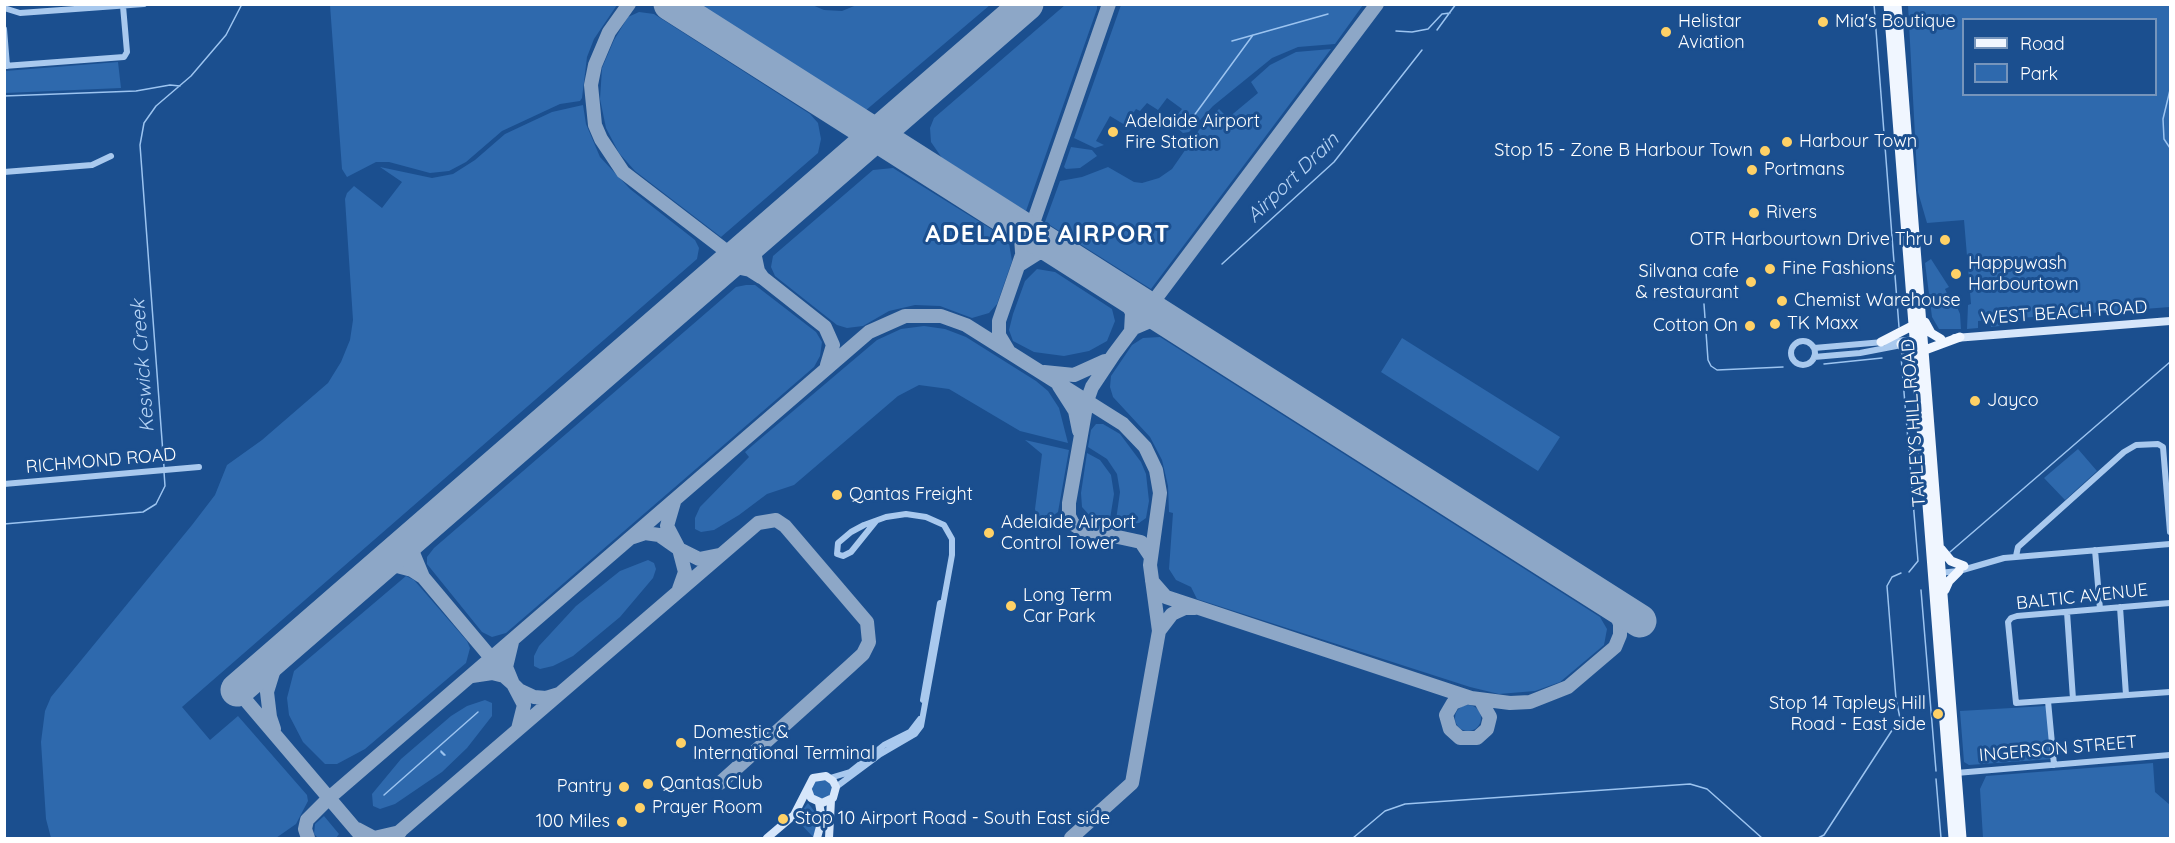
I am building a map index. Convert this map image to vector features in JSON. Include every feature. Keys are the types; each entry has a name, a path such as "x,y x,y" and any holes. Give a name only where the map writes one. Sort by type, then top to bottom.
{"main road":[{"name":"TAPLEYS HILL ROAD","path":"1888,4 1953,838"},
{"name":"TAPLEYS HILL ROAD","path":"1897,4 1962,838"},
{"path":"1922,317 1931,333 1941,339"},
{"path":"1881,342 1912,326"},
{"path":"1925,345 1960,337"},
{"path":"1901,344 1906,349 1917,378"},
{"path":"1940,547 1951,561 1962,568 1949,581 1944,596"}],"street":[{"path":"37,4 38,12"},
{"path":"4,18 6,9 20,13 144,4"},
{"path":"4,29 6,66 124,57 127,52 123,6"},
{"path":"4,172 92,165 111,156"},
{"name":"WEST BEACH ROAD","path":"1925,345 1941,339 1960,337 2170,321"},
{"path":"1913,341 1860,353 1814,357 1808,363 1800,364 1794,360 1791,353 1793,346 1800,341 1807,342 1814,348 1913,341 1925,345"},
{"path":"1814,348 1814,357"},
{"path":"2016,556 2018,547 2136,445 2158,444 2164,450 2170,532"},
{"name":"RICHMOND ROAD","path":"4,484 199,467"},
{"path":"829,838 831,800 836,788 879,755 915,734 921,726 953,549 950,534 944,525 926,517 906,514 876,521 844,537 836,547 837,554 843,556 851,552 876,521"},
{"path":"1932,573 2016,556 2170,542"},
{"path":"2095,550 2100,609"},
{"path":"767,838 794,815 813,778 821,776 830,778 850,772 884,745 910,732 919,722 935,625 945,589"},
{"name":"BALTIC AVENUE","path":"2048,702 2016,703 2008,622 2011,618 2170,603"},
{"path":"2120,608 2126,695"},
{"path":"2067,612 2073,699"},
{"path":"2054,765 2048,702 2170,692"},
{"name":"INGERSON STREET","path":"1947,774 2170,755"},
{"path":"830,778 836,788"},
{"path":"808,790 811,798 819,803 831,800"},
{"path":"817,838 822,819 819,803"}],"green space":[{"path":"330,4 617,5 594,39 587,57 580,101 560,104 502,131 466,162 449,171 430,173 389,162 376,162 347,177 342,169"},
{"path":"810,4 824,10 842,11 859,4 990,5 865,111 701,5"},
{"path":"1121,4 1363,5 1335,44 1298,47 1272,58 1213,106 1189,132 1183,133 1171,123 1182,109 1167,98 1158,110 1147,103 1140,111 1136,109 1125,125 1110,116 1096,141 1104,145 1095,148 1074,138"},
{"path":"1065,5 1097,5 1097,9 1026,211 942,158 931,142 930,128 934,118"},
{"path":"1908,5 2170,5 2170,307 2091,313 2091,316 2082,317 2082,313 2071,314 2071,318 2062,318 2061,315 2020,318 2020,322 2012,324 2011,319 2000,320 2000,326 1991,327 1990,320 1978,321 1978,328 1967,329 1968,305 1971,304 1964,220 1927,223 1918,192"},
{"path":"639,12 654,14 810,114 818,123 821,139 818,153 721,237 635,171 619,153 606,128 600,99 602,68 614,40 628,17"},
{"path":"1331,49 1151,289 1045,222 1060,181 1082,177 1108,167 1134,182 1142,183 1159,178 1172,169 1199,130 1219,109 1228,118 1258,93 1251,82 1270,65 1296,52"},
{"path":"118,62 121,88 5,93 5,71"},
{"path":"583,105 586,124 600,157 630,189 695,240 699,248 697,259 182,707 210,740 238,716 307,795 308,801 296,824 276,838 51,838 46,819 41,742 45,711 51,697 215,495 227,465 262,440 328,383 341,362 350,340 353,320 345,199 347,193 354,186 382,208 402,182 380,167 432,178 453,174 475,160 505,134 552,112"},
{"path":"1071,147 1092,150 1097,156 1080,168 1066,169 1064,167"},
{"path":"893,168 1004,237 1009,243 1012,261 997,304 989,313 972,318 940,306 915,305 889,311 863,326 847,328 837,325 775,276 771,267 773,256 873,170"},
{"path":"1931,259 1949,287 1945,289 1953,307 1957,307 1960,314 1961,329 1939,329 1932,317 1925,263"},
{"path":"1037,269 1055,272 1112,309 1115,321 1107,341 1089,351 1064,356 1034,352 1013,341 1009,330 1013,314 1025,281"},
{"path":"755,285 816,332 822,342 820,356 814,367 506,633 492,637 482,632 427,564 427,557 434,548 736,287"},
{"path":"924,326 945,329 966,337 1036,381 1048,391 1059,408 1068,443 1020,431 949,389 919,385 898,396 794,485 767,494 714,530 701,532 695,529 695,518 700,507 749,457 745,452 877,340 901,329"},
{"path":"1160,337 1600,617 1607,629 1604,645 1560,682 1535,691 1499,694 1470,687 1197,599 1191,587 1176,580 1169,569 1173,513 1169,512 1168,486 1162,460 1150,437 1113,397 1110,387 1111,376 1132,345 1143,338"},
{"path":"1402,338 1560,437 1538,471 1381,372"},
{"path":"1096,424 1103,424 1120,434 1141,462 1146,474 1149,501 1146,518 1139,523 1126,524 1127,522 1116,520 1120,492 1117,474 1107,459 1088,447 1091,430"},
{"path":"1025,440 1069,450 1058,512 1048,519 1038,519 1035,509 1042,454"},
{"path":"2078,449 2097,471 2065,500 2044,478"},
{"path":"1087,453 1100,460 1111,475 1114,494 1110,519 1090,516 1082,507 1081,493"},
{"path":"648,560 654,563 656,569 653,578 620,617 573,656 553,666 540,669 534,666 534,656 539,646 576,606 620,571"},
{"path":"406,576 414,580 467,641 470,648 466,663 365,749 337,764 325,764 303,742 289,715 287,698 294,671"},
{"path":"485,700 492,703 492,716 467,748 442,772 395,804 380,809 373,806 372,794 401,759 451,716 467,706"},
{"path":"1468,705 1477,709 1481,718 1477,727 1468,731 1459,727 1455,718 1459,709"},
{"path":"2046,706 2052,759 1969,765 1964,762 1960,711"},
{"path":"2153,763 2155,792 2170,805 2170,838 1983,838 1980,789 1986,776"},
{"path":"822,779 829,782 832,789 829,796 822,799 815,796 812,789 815,782"},
{"path":"808,803 818,816 814,838 796,819"},
{"path":"324,816 339,834 336,838 318,838 314,834 315,824"}],"waterway":[{"name":"Keswick Creek","path":"164,467 140,145 144,123 156,106 191,76 226,35 242,4"},
{"name":"Airport Drain","path":"1437,30 1456,4"},
{"path":"1874,4 1899,327"},
{"path":"1396,31 1412,32 1428,29 1442,14 1450,13"},
{"path":"1232,41 1328,14"},
{"path":"1185,128 1253,35"},
{"name":"Airport Drain","path":"1222,264 1334,162 1422,50"},
{"path":"4,96 136,91 170,85 180,86"},
{"path":"2170,90 2163,119 2164,139 2170,148"},
{"path":"1704,304 1708,360 1711,366 1717,370 1783,367"},
{"path":"1901,356 1918,561 1909,572"},
{"path":"1824,364 1882,358"},
{"path":"1950,552 2170,362"},
{"name":"Keswick Creek","path":"4,524 143,512 156,504 165,486 164,472"},
{"path":"1818,838 1824,835 1900,718 1896,699 1887,586 1892,577 1901,573"},
{"path":"1921,590 1936,771"},
{"path":"384,795 478,712"},
{"path":"441,751 445,755"},
{"path":"441,752 444,755"},
{"path":"1936,779 1941,838"},
{"path":"1353,838 1385,811 1405,804 1690,784 1707,789 1762,838"}],"taxiway":[{"path":"629,4 609,32 595,65 591,85 595,125 601,139 623,172 734,257"},
{"path":"1008,350 999,335 999,321 1109,4"},
{"path":"1151,557 1141,542 1081,529 1073,524 1069,516 1069,503 1087,401 1092,387 1114,354 1377,4"},
{"path":"1011,223 1021,237 1022,252"},
{"path":"765,232 754,252 758,271 763,278 825,327 833,345 827,365"},
{"path":"1019,265 1038,253 1058,253"},
{"path":"713,275 736,267 750,270 761,277"},
{"path":"1123,294 1132,313 1131,331"},
{"path":"308,838 305,829 307,820 329,798 869,332 905,316 941,316 966,325 1123,424 1145,447 1156,470 1160,493 1150,565 1159,631"},
{"path":"1136,327 1150,321 1168,323"},
{"path":"1044,372 1074,375 1105,361"},
{"path":"1059,386 1075,411 1079,431"},
{"path":"674,502 667,526 679,549 699,559 719,555"},
{"path":"392,838 758,523 776,520 785,526 867,622 869,642 863,654 720,783"},
{"path":"420,529 413,553 423,577 513,684"},
{"path":"633,537 645,533 659,535 679,549 685,572 679,589"},
{"path":"374,569 397,566 412,570 423,577"},
{"path":"1152,581 1166,597 1471,698 1510,703 1530,702 1568,687 1615,647 1620,635 1620,624 1615,611 1603,598"},
{"path":"1071,838 1132,783 1159,631 1172,614 1185,608 1195,608"},
{"path":"512,642 506,667 513,684 519,690 534,697 546,698 559,694"},
{"path":"274,729 267,692 276,663 288,644"},
{"path":"472,676 492,673 504,676 513,684 524,705 518,729"},
{"path":"237,690 363,838"},
{"path":"1468,697 1453,703 1446,715 1450,729 1460,738 1477,738 1487,729 1490,717 1481,701"},
{"path":"357,829 374,838 400,832"}],"runway":[{"path":"670,4 1640,621"},
{"path":"237,690 1027,4"}],"place":[{"name":"Mia's Boutique","path":"1823,22"},
{"name":"Helistar Aviation","path":"1666,32"},
{"name":"Adelaide Airport Fire Station","path":"1113,132"},
{"name":"Harbour Town","path":"1787,142"},
{"name":"Stop 15 - Zone B Harbour Town","path":"1765,151"},
{"name":"Portmans","path":"1752,170"},
{"name":"Rivers","path":"1754,213"},
{"name":"OTR Harbourtown Drive Thru","path":"1945,240"},
{"name":"Fine Fashions","path":"1770,269"},
{"name":"Happywash Harbourtown","path":"1956,274"},
{"name":"Silvana cafe & restaurant","path":"1751,282"},
{"name":"Chemist Warehouse","path":"1782,301"},
{"name":"TK Maxx","path":"1775,324"},
{"name":"Cotton On","path":"1750,326"},
{"name":"Jayco","path":"1975,401"},
{"name":"Qantas Freight","path":"837,495"},
{"name":"Adelaide Airport Control Tower","path":"989,533"},
{"name":"Long Term Car Park","path":"1011,606"},
{"name":"Stop 14 Tapleys Hill Road - East side","path":"1938,714"},
{"name":"Domestic & International Terminal","path":"681,743"},
{"name":"Qantas Club","path":"648,784"},
{"name":"Pantry","path":"624,787"},
{"name":"Prayer Room","path":"640,808"},
{"name":"Stop 10 Airport Road - South East side","path":"783,819"},
{"name":"100 Miles","path":"622,822"}],"district":[{"name":"ADELAIDE AIRPORT","path":"1048,235"}]}
